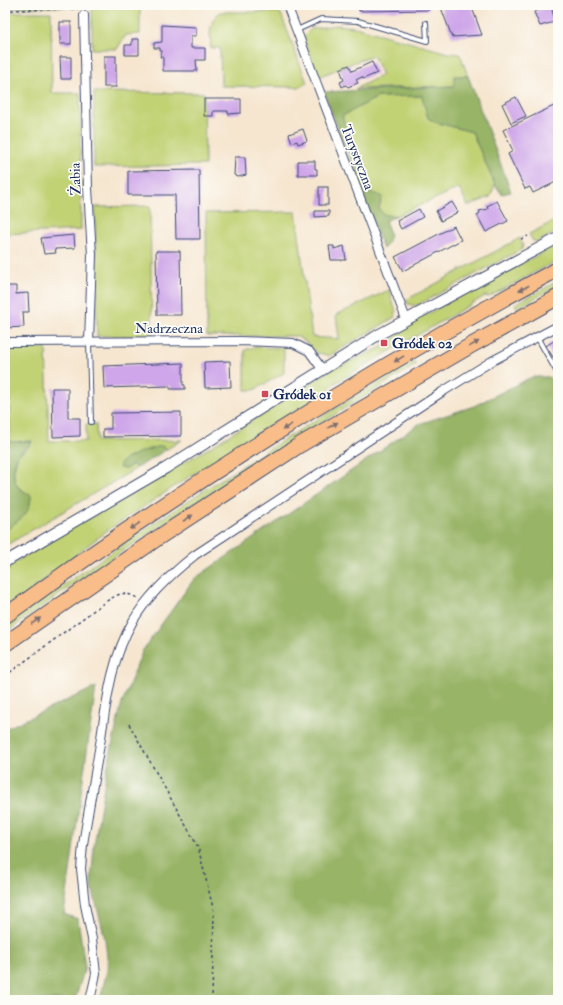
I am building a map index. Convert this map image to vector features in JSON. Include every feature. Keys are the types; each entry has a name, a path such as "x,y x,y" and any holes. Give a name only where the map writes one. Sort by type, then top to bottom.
{"highway":[{"path":"5,616 213,473 453,327 558,269"},
{"path":"5,644 156,539 298,446 470,346 558,297"},
{"path":"5,610 24,602"}],"street":[{"name":"Turystyczna","path":"286,5 406,319"},
{"name":"Żabia","path":"84,15 88,193 91,237 89,342"},
{"path":"5,562 166,468 322,369 406,319 558,238"},
{"path":"90,1000 96,974 92,939 84,905 82,869 83,844 110,679 133,621 146,602 173,572 195,555 442,392 536,336 558,326"},
{"name":"Nadrzeczna","path":"5,342 246,341 293,343 309,351 322,369"}],"lane":[{"path":"296,30 321,19 358,21 427,41 426,24"},
{"path":"536,336 558,374"},
{"path":"89,342 91,422"}],"path":[{"path":"5,10 76,8 84,15"},
{"path":"521,239 528,236"},
{"path":"5,676 105,602 121,593 130,594 146,602"},
{"path":"129,724 198,847 214,912 212,1000"}],"green space":[{"path":"5,5 140,5 140,34 126,35 117,49 92,49 92,7 5,8"},
{"path":"5,12 51,12 52,93 80,93 81,230 5,234"},
{"path":"220,12 278,12 281,14 307,83 299,87 221,86 220,48 211,48 210,37 213,20"},
{"path":"336,25 355,27 448,53 460,54 468,76 454,76 455,86 355,89 382,75 373,55 318,77 303,37 311,29"},
{"path":"454,76 468,76 511,192 502,194 495,185 472,132 435,122 428,118 422,96 378,97 342,116 361,170 355,172 324,92 454,86"},
{"path":"94,92 204,93 205,165 94,167"},
{"path":"422,96 428,118 435,122 472,132 495,185 490,197 468,206 459,188 396,216 385,215 363,196 355,172 361,170 342,116 378,97"},
{"path":"369,192 382,196 379,209 385,215 396,216 385,221 390,235 388,242 383,249 363,196"},
{"path":"150,206 152,336 97,336 95,207"},
{"path":"296,212 312,337 339,339 336,315 391,289 391,298 396,311 395,317 329,356 320,353 318,354 306,342 296,336 207,336 206,213"},
{"path":"558,219 558,231 537,242 533,241 529,234"},
{"path":"520,238 523,246 522,249 416,306 408,304 406,300"},
{"path":"558,244 558,260 489,297 485,296 330,386 331,389 238,445 105,532 23,597 5,606 5,568 217,443 338,365 340,366 382,347 411,324 411,321 429,313"},
{"path":"558,281 558,286 517,308 515,304"},
{"path":"254,347 284,348 284,373 254,390 245,390 245,350"},
{"path":"46,348 49,441 86,441 86,424 96,424 97,441 182,440 167,449 159,447 126,459 126,469 131,465 137,468 5,546 5,532 22,517 28,509 30,503 31,496 18,487 15,482 14,470 18,455 28,448 32,442 10,442 8,349"},
{"path":"414,362 416,365 208,494 106,562 5,633 5,627 104,557 206,489 309,424"},
{"path":"532,377 549,377 558,386 558,1000 100,1000 108,966 105,939 91,883 94,846 107,769 121,706 143,650 194,579 419,424 474,406"},
{"path":"32,441 17,457 14,470 14,480 21,490 31,496 30,503 26,513 5,532 5,442"},
{"path":"162,446 167,449 137,468 133,464 126,469 119,468 121,462 130,457 146,450"},
{"path":"96,687 64,914 78,919 85,967 75,1000 5,1000 5,729"}],"building":[{"path":"359,5 429,5 429,10 359,11"},
{"path":"440,5 471,5 482,35 452,37"},
{"path":"551,5 554,18 557,16 558,21 540,26 534,12"},
{"path":"60,22 71,22 71,44 60,44"},
{"path":"162,25 196,27 196,36 191,36 191,48 205,48 205,60 196,60 197,71 163,71 163,57 160,57 162,51 160,51 160,48 154,48 154,43 162,42"},
{"path":"132,39 139,39 139,55 125,55 125,45 132,45"},
{"path":"104,56 116,56 116,87 104,87"},
{"path":"60,57 71,57 71,79 61,79"},
{"path":"372,62 377,73 363,79 362,77 356,80 358,83 348,87 346,85 342,87 340,82 344,80 340,69 349,65 352,71"},
{"path":"516,97 526,116 511,123 502,104"},
{"path":"204,99 241,99 241,113 228,114 228,111 213,111 213,116 204,116"},
{"path":"558,104 558,181 533,193 530,187 525,189 508,154 513,151 503,130"},
{"path":"303,129 307,141 298,144 297,141 292,143 289,134"},
{"path":"235,157 245,157 246,175 238,177 234,175"},
{"path":"298,161 315,161 317,175 298,175"},
{"path":"199,170 200,239 176,239 175,195 128,195 128,171"},
{"path":"319,187 328,187 328,205 319,205"},
{"path":"497,201 508,221 486,232 477,215 480,213 479,211 488,209 487,206"},
{"path":"452,202 458,212 441,221 436,211"},
{"path":"419,209 423,217 401,229 397,221"},
{"path":"315,211 329,211 329,216 315,217"},
{"path":"454,226 461,240 403,271 395,257"},
{"path":"74,235 75,248 55,249 56,253 44,254 41,238"},
{"path":"329,246 334,246 334,249 344,246 346,260 331,260"},
{"path":"156,251 180,251 181,315 157,315"},
{"path":"5,286 16,286 16,294 28,293 29,312 23,312 24,327 5,328"},
{"path":"558,338 558,355 553,357 546,346"},
{"path":"230,361 231,387 205,388 204,362"},
{"path":"183,363 183,385 185,385 185,389 170,389 170,386 104,388 103,366"},
{"path":"52,388 68,388 68,418 80,418 80,436 53,437"},
{"path":"181,412 181,436 103,437 103,429 111,429 111,413"}],"place":[{"name":"Gródek 02","path":"384,343"},
{"name":"Gródek 01","path":"265,394"}]}
